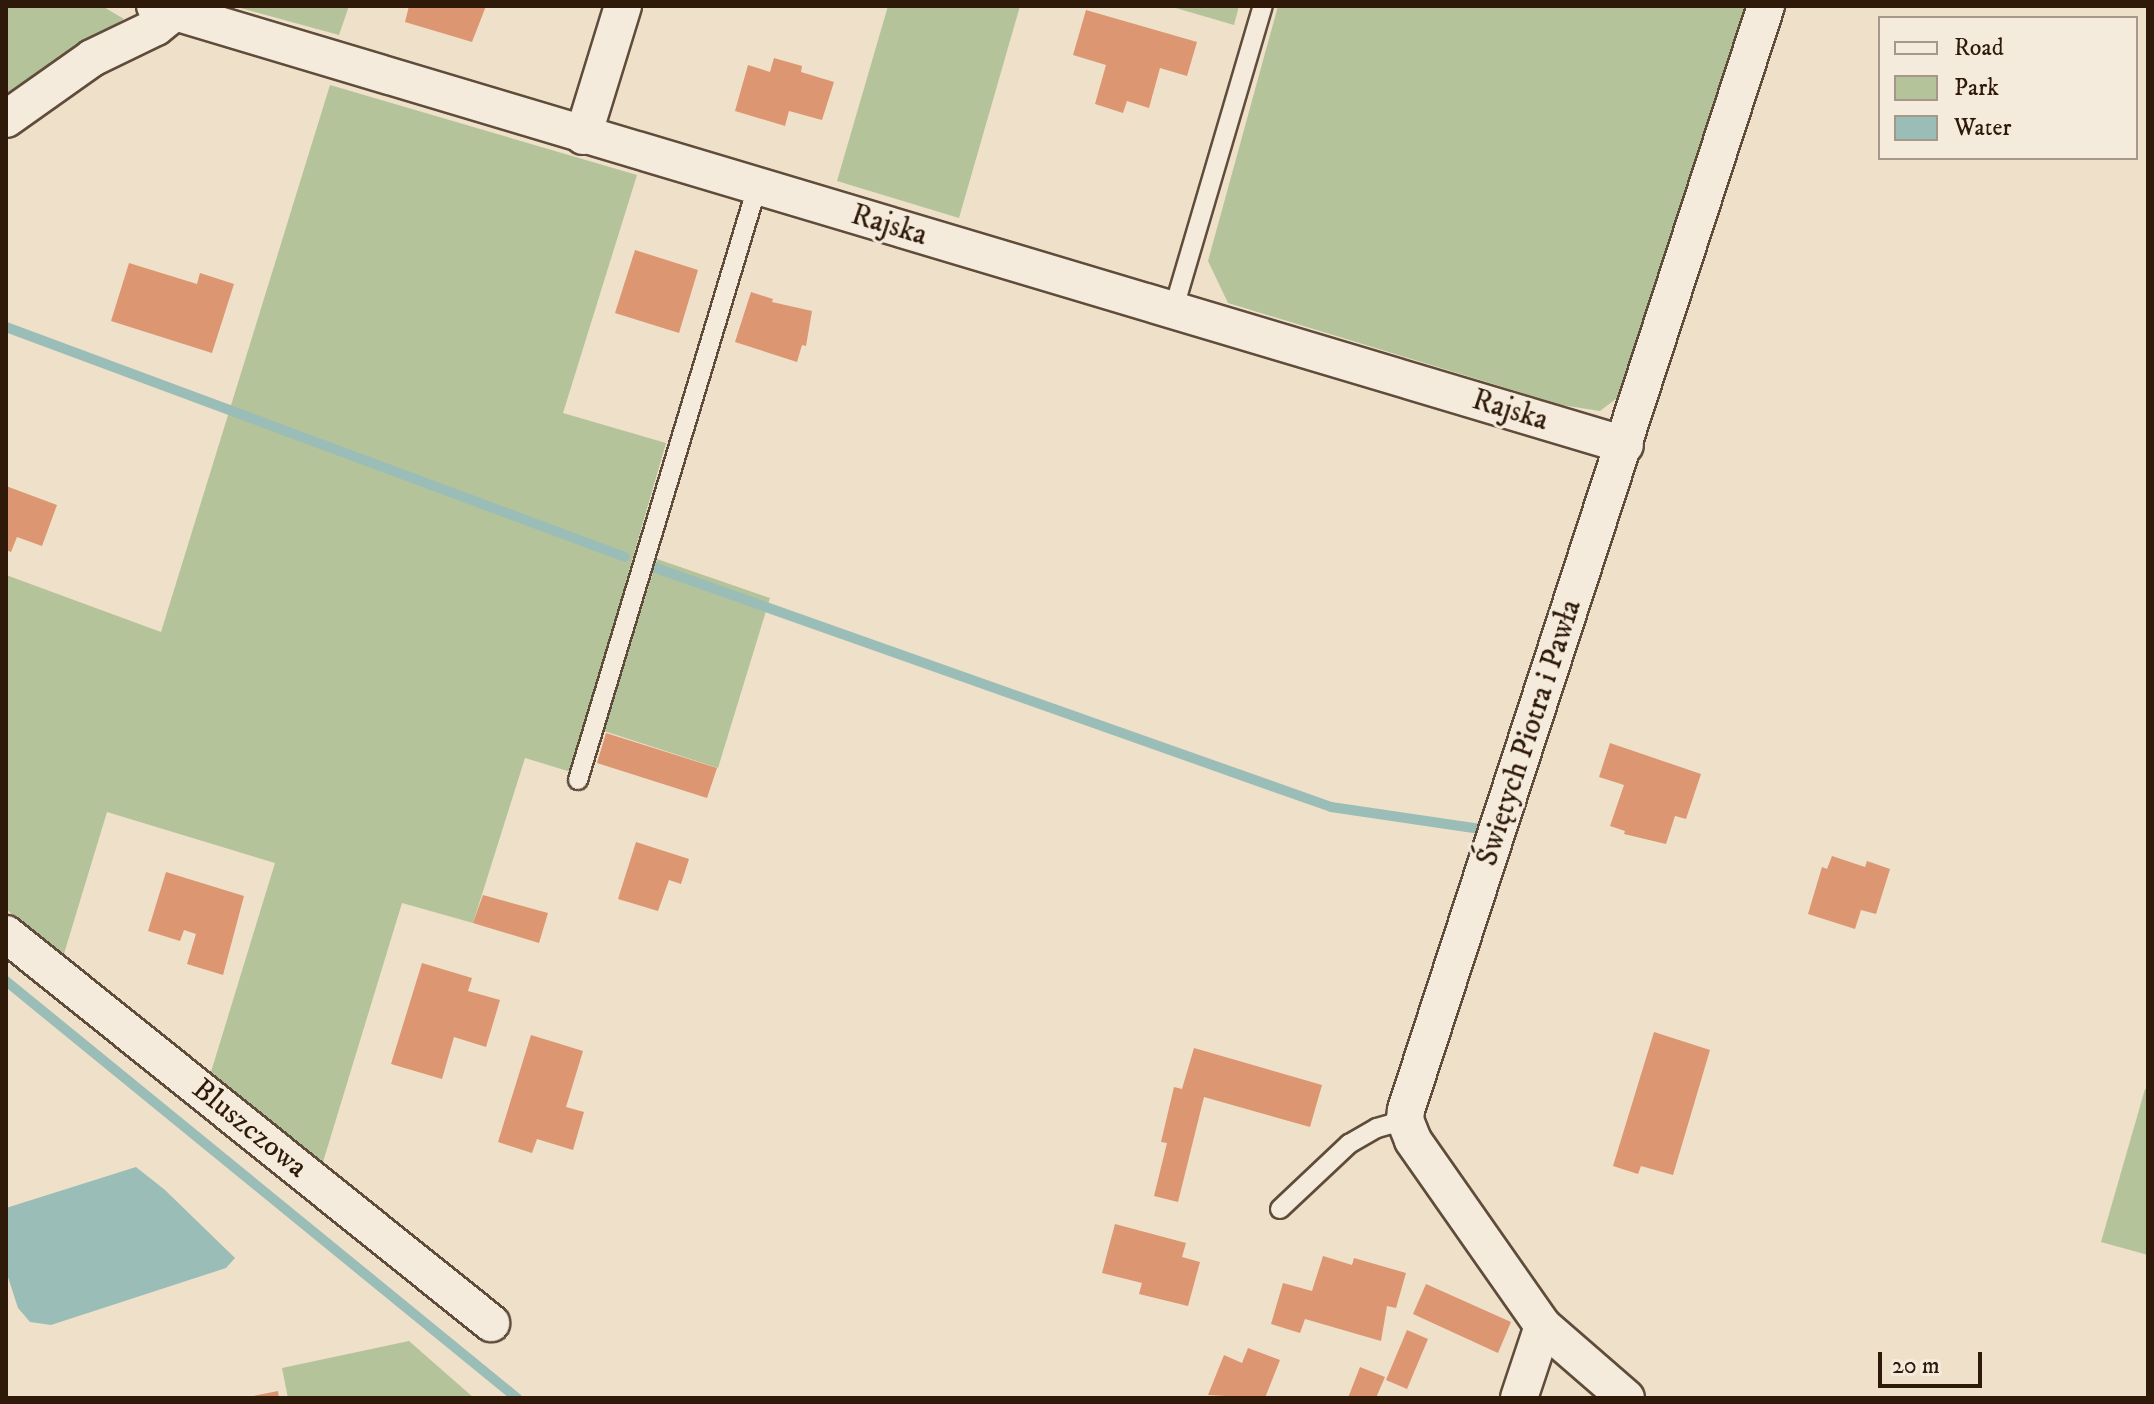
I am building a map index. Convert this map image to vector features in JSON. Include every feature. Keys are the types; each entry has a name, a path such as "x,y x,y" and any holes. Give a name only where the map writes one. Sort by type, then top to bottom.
{"street":[{"path":"583,136 623,6"},
{"name":"Świętych Piotra i Pawła","path":"1405,1120 1414,1082 1625,445 1766,6"},
{"path":"6,119 92,58 156,27 164,10"},
{"name":"Rajska","path":"164,10 1625,445"},
{"name":"Bluszczowa","path":"6,934 491,1323"},
{"path":"1405,1120 1413,1140 1543,1326 1626,1398"},
{"path":"1519,1398 1543,1326"}],"lane":[{"path":"1173,311 1263,6"},
{"path":"578,780 757,187"},
{"path":"1280,1209 1349,1144 1377,1128 1405,1120"}],"green space":[{"path":"6,6 102,6 124,19 6,98"},
{"path":"233,6 349,6 339,35"},
{"path":"888,6 1020,6 959,218 837,181"},
{"path":"1169,6 1239,6 1234,25"},
{"path":"1278,6 1749,6 1625,392 1600,411 1562,405 1228,303 1208,261"},
{"path":"330,85 637,175 563,413 666,443 571,772 525,758 473,923 402,903 323,1162 211,1072 275,863 107,812 63,957 6,909 6,575 161,632"},
{"path":"657,559 770,598 718,768 604,731"},
{"path":"2145,1089 2148,1090 2148,1255 2101,1242"},
{"path":"409,1341 474,1398 288,1398 282,1368"}],"water":[{"path":"136,1167 165,1190 235,1258 226,1268 51,1325 30,1322 18,1308 6,1271 6,1208"}],"building":[{"path":"409,6 486,6 472,42 405,22"},
{"path":"1086,10 1197,42 1187,76 1160,68 1149,108 1127,101 1123,113 1095,104 1106,65 1073,55"},
{"path":"774,58 802,66 801,72 834,82 822,120 789,111 785,126 735,111 748,65 770,72"},
{"path":"635,250 698,270 679,333 615,313"},
{"path":"129,263 197,284 200,273 234,284 212,353 111,321"},
{"path":"751,292 773,299 772,302 812,311 806,346 802,345 797,362 735,342"},
{"path":"6,486 57,505 42,546 17,537 11,552 6,550"},
{"path":"606,733 717,768 707,798 597,763"},
{"path":"1610,743 1701,774 1686,819 1675,816 1666,844 1624,834 1625,831 1610,826 1624,785 1599,777"},
{"path":"636,842 689,859 681,884 669,880 658,911 618,899"},
{"path":"1832,856 1865,867 1867,861 1890,869 1876,914 1861,910 1855,929 1808,914 1822,867 1827,869"},
{"path":"166,872 244,896 223,975 187,964 196,934 184,930 180,941 148,931"},
{"path":"483,895 548,913 539,943 473,923"},
{"path":"422,963 472,978 468,991 500,1000 486,1047 454,1037 442,1079 391,1064"},
{"path":"1654,1032 1710,1050 1673,1175 1641,1166 1638,1174 1613,1166"},
{"path":"531,1035 583,1051 566,1107 584,1112 573,1150 537,1139 532,1153 498,1142"},
{"path":"1194,1048 1322,1085 1310,1127 1204,1097 1178,1202 1154,1196 1167,1143 1161,1142 1174,1087 1182,1089"},
{"path":"1115,1224 1186,1243 1182,1257 1200,1262 1188,1306 1139,1294 1142,1283 1102,1273"},
{"path":"1323,1256 1352,1265 1354,1258 1406,1273 1396,1308 1387,1306 1381,1341 1305,1319 1300,1333 1271,1324 1283,1283 1312,1291"},
{"path":"1426,1284 1511,1322 1498,1353 1413,1314"},
{"path":"1407,1330 1428,1339 1407,1389 1386,1380"},
{"path":"1248,1348 1280,1360 1265,1398 1208,1395 1224,1355 1242,1363"},
{"path":"1360,1367 1385,1377 1376,1398 1348,1398"},
{"path":"278,1391 279,1398 248,1398 248,1397"}],"waterway":[{"path":"6,327 625,557"},
{"path":"653,567 1331,807 1480,829"},
{"path":"6,981 517,1398"}]}
